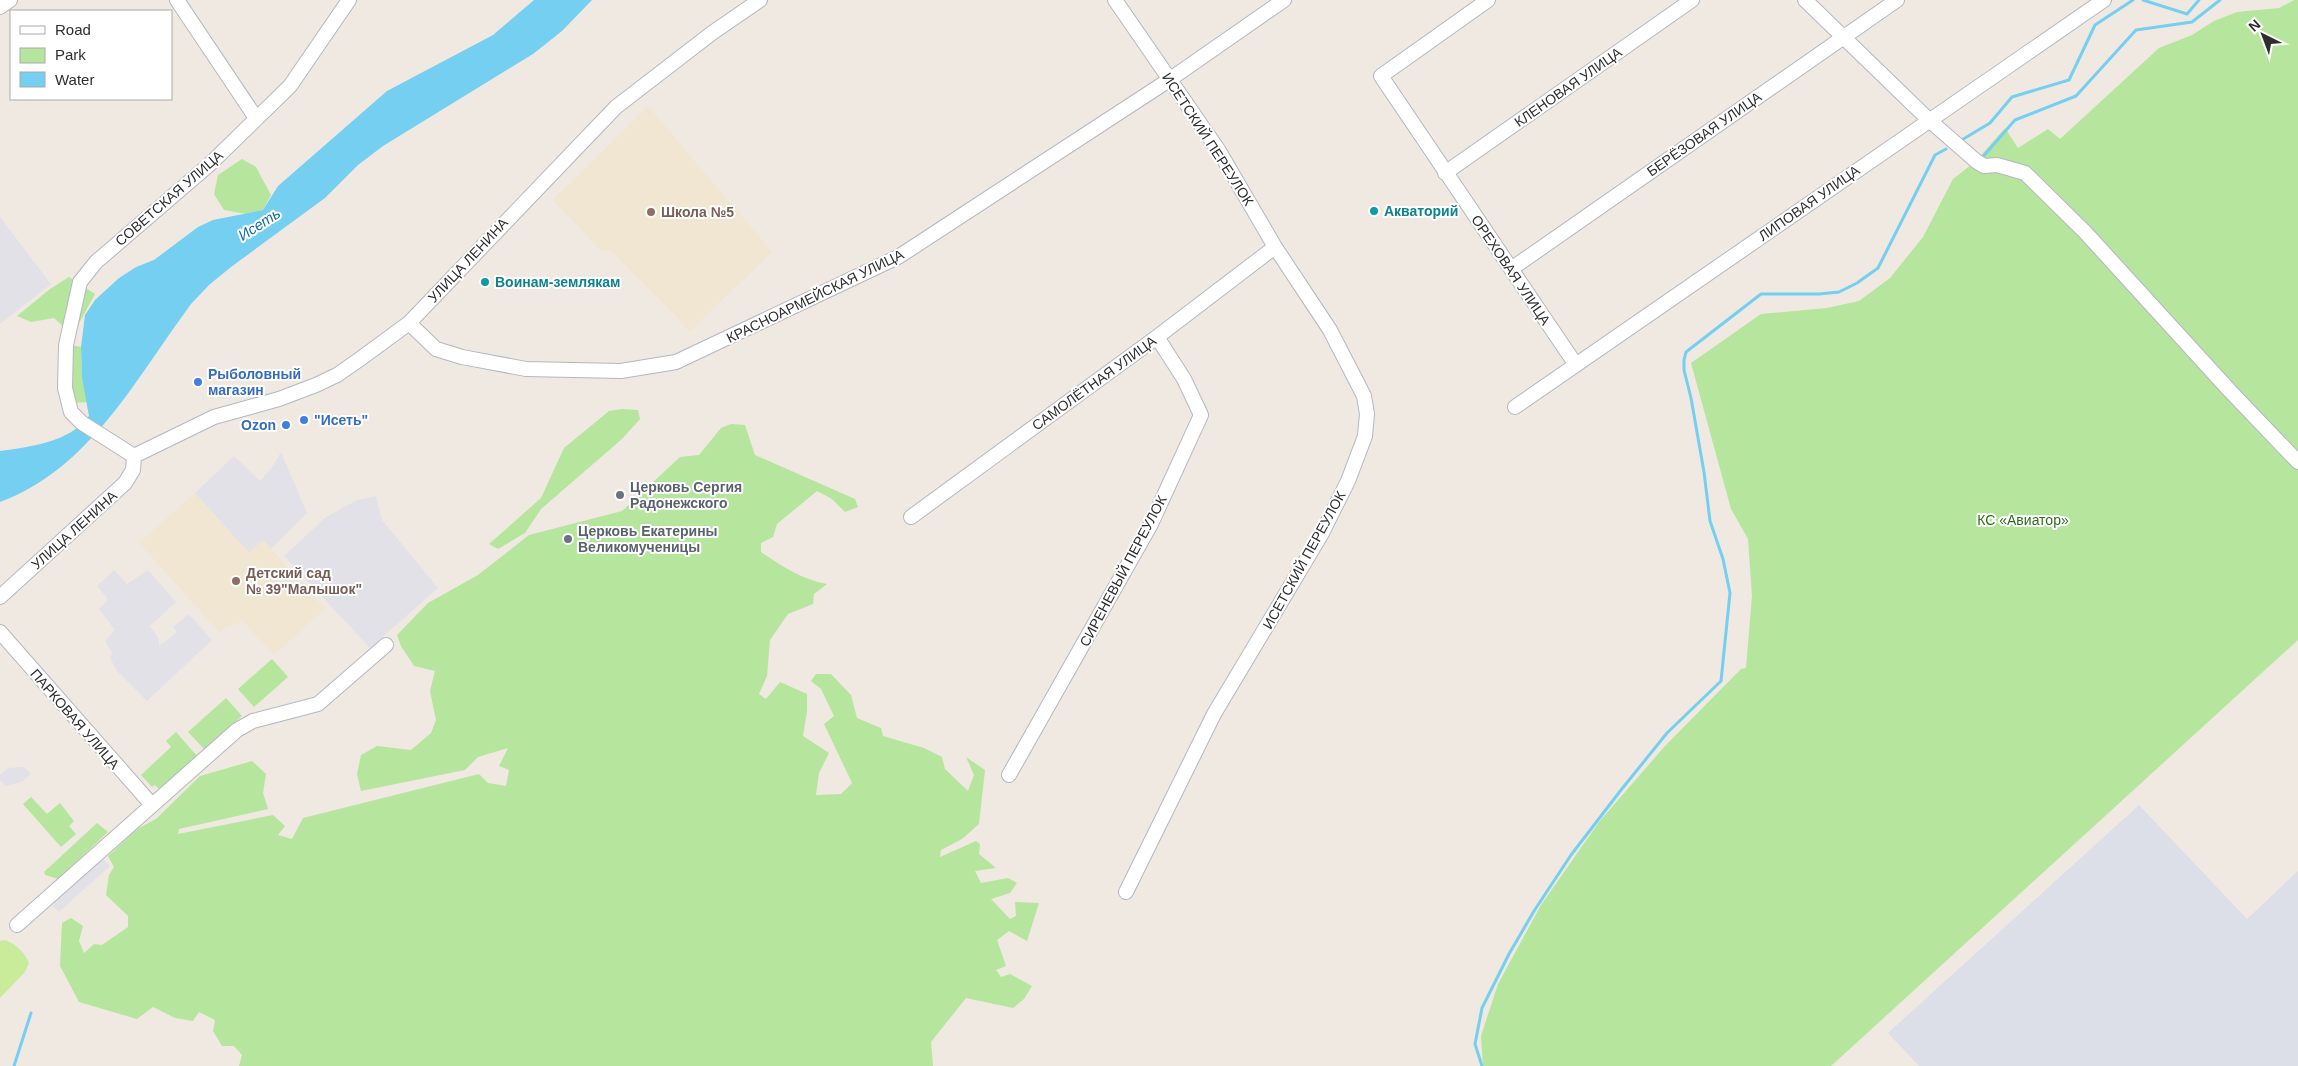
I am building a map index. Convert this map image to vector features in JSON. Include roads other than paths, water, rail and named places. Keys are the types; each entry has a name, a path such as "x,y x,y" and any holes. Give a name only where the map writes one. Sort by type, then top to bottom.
{"street":[{"path":"0,7 10,0"},
{"path":"176,0 256,118"},
{"name":"СОВЕТСКАЯ УЛИЦА","path":"134,456 82,423 71,412 65,388 66,345 80,282 96,262 210,164 290,86 349,0"},
{"name":"УЛИЦА ЛЕНИНА","path":"0,597 125,483 133,470 134,456 214,417 279,400 337,375 409,323 616,108 712,33 760,0"},
{"name":"ИСЕТСКИЙ ПЕРЕУЛОК","path":"1115,0 1219,151 1275,247 1330,330 1364,396 1367,414 1365,436 1348,481 1321,535 1214,714 1126,892"},
{"name":"КРАСНОАРМЕЙСКАЯ УЛИЦА","path":"409,323 436,349 462,357 526,369 621,371 676,362 898,257 1169,80 1284,0"},
{"name":"ОРЕХОВАЯ УЛИЦА","path":"1488,0 1380,76 1576,365"},
{"name":"КЛЕНОВАЯ УЛИЦА","path":"1444,173 1692,0"},
{"path":"1805,0 1929,120 1984,166 1997,165 2025,173 2085,232 2230,392 2298,462"},
{"name":"БЕРЁЗОВАЯ УЛИЦА","path":"1511,268 1897,0"},
{"name":"ЛИПОВАЯ УЛИЦА","path":"1515,406 2104,0"},
{"name":"САМОЛЁТНАЯ УЛИЦА","path":"911,517 1158,337 1275,247"},
{"name":"СИРЕНЕВЫЙ ПЕРЕУЛОК","path":"1009,776 1152,524 1201,415 1184,379 1158,337"},
{"name":"ПАРКОВАЯ УЛИЦА","path":"0,632 152,805"},
{"path":"16,925 237,730 253,721 318,704 386,645"}],"water":[{"name":"Исеть","path":"534,0 592,0 562,31 533,54 383,146 358,165 325,198 209,285 191,304 131,390 86,444 60,467 32,487 0,502 0,451 49,442 71,432 89,416 82,378 81,347 85,315 95,300 119,278 136,267 154,260 198,227 213,220 263,210 278,186 387,91 493,35"}],"waterway":[{"path":"1960,141 1990,123 2012,97 2069,80 2095,25 2133,0"},
{"path":"2143,0 2187,14 2199,0"},
{"path":"1980,160 2015,120 2076,96 2136,30 2192,22 2220,0"},
{"path":"1482,1066 1475,1044 1482,1008 1509,954 1534,911 1571,855 1667,733 1721,681 1730,593 1723,559 1710,521 1704,472 1684,370 1686,352 1761,294 1839,292 1857,283 1878,268 1935,155 1946,149"},
{"path":"14,1066 31,1013"}],"place":[{"name":"Акваторий","path":"1374,211"},
{"name":"Школа №5","path":"651,212"},
{"name":"Воинам-землякам","path":"485,282"},
{"name":"Рыболовный магазин","path":"198,382"},
{"name":"\"Исеть\"","path":"304,420"},
{"name":"Ozon","path":"286,425"},
{"name":"Церковь Сергия Радонежского","path":"620,495"},
{"name":"Церковь Екатерины Великомученицы","path":"568,539"},
{"name":"Детский сад № 39\"Малышок\"","path":"236,581"}],"park label":[{"name":"КС «Авиатор»","path":"2023,520"}]}
